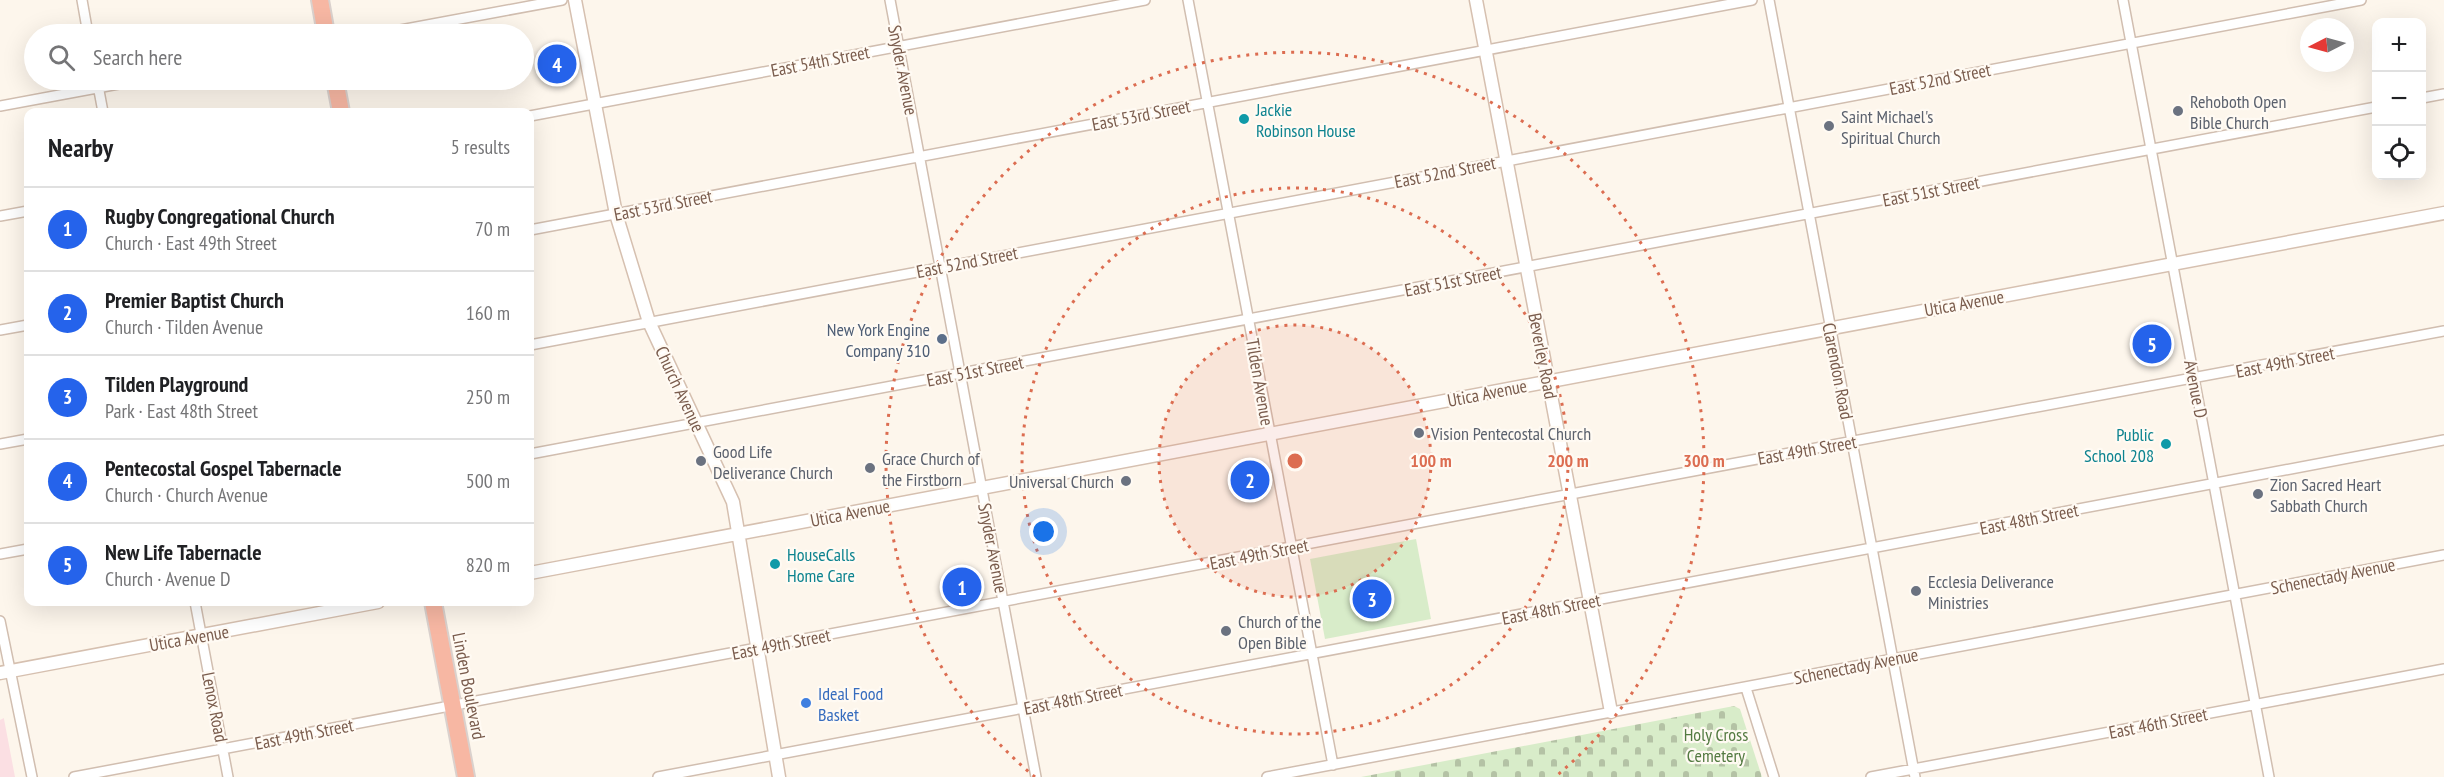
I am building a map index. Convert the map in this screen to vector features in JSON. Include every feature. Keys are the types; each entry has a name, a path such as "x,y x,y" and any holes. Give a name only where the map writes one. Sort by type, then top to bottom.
{"highway":[{"path":"320,0 324,24"},
{"path":"337,90 340,108"},
{"name":"Linden Boulevard","path":"434,606 466,777"}],"main road":[{"name":"Church Avenue","path":"575,0 616,214 649,322 733,502 779,777"},
{"name":"Beverley Road","path":"1476,0 1611,712"},
{"name":"Utica Avenue","path":"534,572 2444,213"},
{"name":"Utica Avenue","path":"5,672 357,606"}],"street":[{"path":"82,0 86,24"},
{"path":"433,24 562,0"},
{"name":"Snyder Avenue","path":"890,0 1036,777"},
{"name":"East 54th Street","path":"534,115 1145,0"},
{"name":"Tilden Avenue","path":"1188,0 1333,765"},
{"name":"East 53rd Street","path":"534,229 1752,0"},
{"name":"Clarendon Road","path":"1768,0 1914,773"},
{"name":"Avenue D","path":"2123,0 2269,777"},
{"name":"East 52nd Street","path":"534,344 2361,0"},
{"path":"0,106 68,90"},
{"path":"99,90 102,108"},
{"path":"2426,97 2444,94"},
{"name":"East 51st Street","path":"534,453 2372,108"},
{"path":"0,216 24,211"},
{"path":"0,330 24,326"},
{"name":"East 49th Street","path":"74,777 2444,331"},
{"path":"0,444 24,440"},
{"name":"East 48th Street","path":"658,777 2444,440"},
{"path":"0,554 24,550"},
{"name":"Schenectady Avenue","path":"1268,777 2444,555"},
{"name":"Lenox Road","path":"196,606 228,777"},
{"path":"0,621 5,672 32,777"},
{"name":"East 46th Street","path":"1871,777 1914,773 2444,669"},
{"path":"1746,688 1774,777"}],"shaded area":[{"path":"4,718 15,777 0,777 0,720"}],"green space":[{"path":"1416,539 1431,619 1325,639 1310,559"},
{"name":"Holy Cross Cemetery","path":"1734,706 1740,709 1762,777 1361,777"}],"place":[{"name":"Pentecostal Gospel Tabernacle","path":"557,64"},
{"name":"Rehoboth Open Bible Church","path":"2178,111"},
{"name":"Jackie Robinson House","path":"1244,119"},
{"name":"Saint Michael's Spiritual Church","path":"1829,126"},
{"name":"New York Engine Company 310","path":"942,339"},
{"name":"New Life Tabernacle","path":"2152,344"},
{"name":"Vision Pentecostal Church","path":"1419,433"},
{"name":"Public School 208","path":"2166,444"},
{"name":"Good Life Deliverance Church","path":"701,461"},
{"name":"Grace Church of the Firstborn","path":"870,468"},
{"name":"Premier Baptist Church","path":"1250,480"},
{"name":"Universal Church","path":"1126,481"},
{"name":"Zion Sacred Heart Sabbath Church","path":"2258,494"},
{"name":"HouseCalls Home Care","path":"775,564"},
{"name":"Rugby Congregational Church","path":"962,587"},
{"name":"Ecclesia Deliverance Ministries","path":"1916,591"},
{"name":"Tilden Playground","path":"1372,599"},
{"name":"Church of the Open Bible","path":"1226,631"},
{"name":"Ideal Food Basket","path":"806,703"}]}
